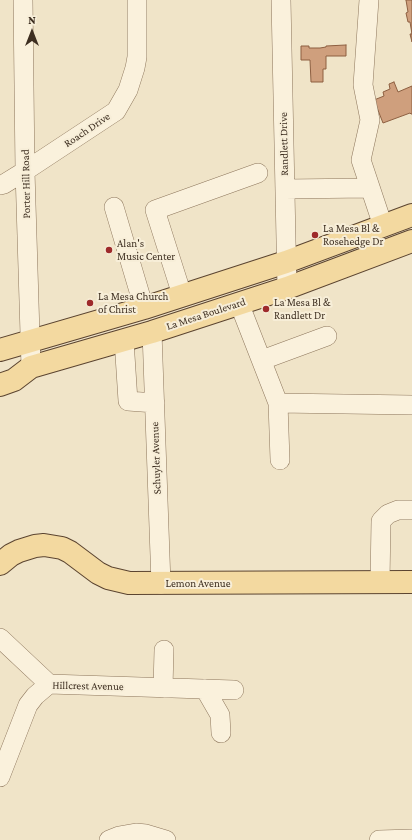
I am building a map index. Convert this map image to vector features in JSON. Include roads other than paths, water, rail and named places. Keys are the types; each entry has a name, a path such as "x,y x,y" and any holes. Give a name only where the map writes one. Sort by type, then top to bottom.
{"main road":[{"path":"0,350 144,308 286,262 412,215"},
{"name":"La Mesa Boulevard","path":"0,385 14,380 31,367 152,332 287,288 412,241"},
{"path":"0,375 31,367"},
{"name":"Lemon Avenue","path":"0,564 11,555 27,548 35,546 52,546 70,552 91,568 108,578 129,583 412,582"}],"street":[{"name":"Porter Hill Road","path":"23,0 25,171 31,367"},
{"name":"Roach Drive","path":"0,185 25,171 116,111 123,101 132,78 136,62 137,0"},
{"name":"Randlett Drive","path":"281,0 287,288"},
{"path":"370,0 363,85 370,120 361,160 369,188 383,226"},
{"path":"182,296 154,210 258,173"},
{"path":"285,189 369,188"},
{"path":"114,207 144,308"},
{"path":"239,303 278,403 280,460"},
{"name":"Schuyler Avenue","path":"152,332 161,584"},
{"path":"262,360 327,336"},
{"path":"124,340 128,402 154,403"},
{"path":"278,403 412,405"},
{"path":"380,582 381,520 388,514 398,510 412,510"},
{"path":"0,638 50,684"},
{"path":"163,688 164,650"},
{"name":"Hillcrest Avenue","path":"0,777 28,705 50,684 234,690"},
{"path":"205,689 220,715 220,733"},
{"path":"109,840 119,836 136,833 146,834 166,840"},
{"path":"379,840 412,839"}],"place":[{"name":"La Mesa Bl & Rosehedge Dr","path":"315,235"},
{"name":"Alan's Music Center","path":"109,250"},
{"name":"La Mesa Church of Christ","path":"90,303"},
{"name":"La Mesa Bl & Randlett Dr","path":"266,309"}]}
